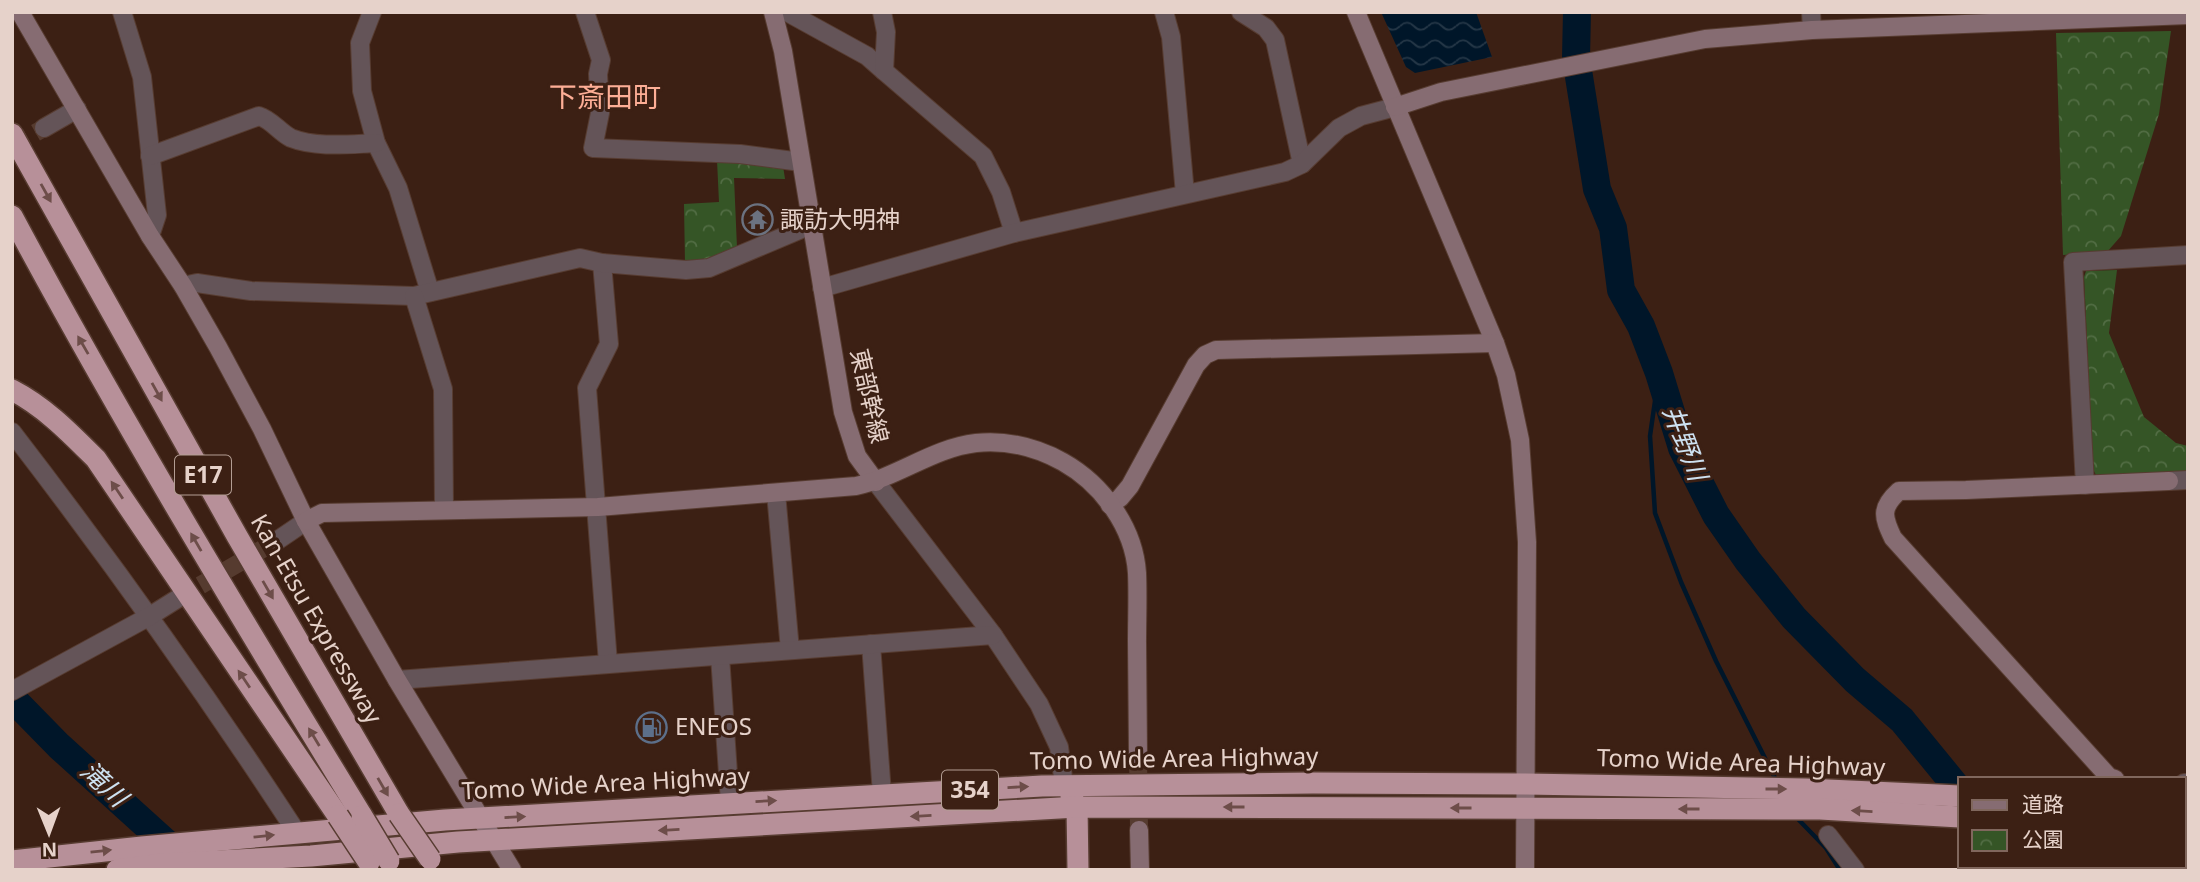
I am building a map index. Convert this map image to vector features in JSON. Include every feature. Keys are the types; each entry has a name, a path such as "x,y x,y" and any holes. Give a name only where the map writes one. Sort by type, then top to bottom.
{"highway":[{"name":"Kan-Etsu Expressway","path":"12,134 237,536 399,814 433,865"},
{"name":"E17","path":"12,216 202,554 362,816 382,866"},
{"path":"12,390 55,418 96,459 338,816 382,866"},
{"name":"Tomo Wide Area Highway","path":"12,861 297,833 480,819 1065,785 1526,784 1806,789 1958,796"},
{"path":"1065,785 1078,870"},
{"name":"Tomo Wide Area Highway","path":"117,870 216,861 316,863 457,842 1070,808 1820,809 1958,817"},
{"path":"1065,870 1070,808"}],"street":[{"path":"20,12 150,236 183,286 262,429 306,521 397,680 512,870"},
{"path":"122,12 142,77 157,215 150,236"},
{"path":"372,12 360,43 362,91 376,143 398,188 443,389 444,510"},
{"path":"585,12 601,60 598,74 600,113 593,148 740,154 801,162"},
{"name":"東部幹線","path":"773,12 783,51 843,412 857,456 876,482 951,447 976,443 1028,446 1074,468 1094,485 1110,505 1128,536 1137,571 1138,755"},
{"path":"787,12 867,56 983,156 1001,192 1014,233"},
{"path":"882,12 886,32 884,71"},
{"path":"1164,12 1171,37 1185,194"},
{"path":"1241,12 1266,28 1275,40 1302,164"},
{"path":"1356,12 1495,343 1506,374 1520,440 1527,541 1525,870"},
{"path":"822,288 1014,233 1285,172 1302,164 1339,128 1361,116 1441,92 1705,38 1812,21 2188,15"},
{"path":"44,128 77,109"},
{"path":"150,156 259,116 291,138 329,146 376,143"},
{"path":"183,286 197,282 251,291 422,294 580,258 602,263 685,270 709,268 811,225"},
{"path":"2085,485 2073,262 2188,256"},
{"path":"602,263 609,344 587,387 608,663"},
{"path":"1110,505 1121,498 1130,486 1196,365 1205,355 1216,350 1495,343"},
{"path":"12,432 75,512 150,616 297,833"},
{"path":"2109,777 1893,538 1885,522 1884,511 1890,499 1899,491 2188,480"},
{"path":"278,540 322,513 597,507 856,486 876,482 993,635 1039,704 1059,747 1065,785"},
{"path":"776,493 790,650"},
{"path":"12,691 177,599"},
{"path":"397,680 993,635"},
{"path":"871,644 882,794"},
{"path":"720,656 730,803"},
{"path":"1139,831 1140,870"},
{"path":"1828,835 1854,870"}],"green space":[{"path":"2171,31 2159,114 2121,236 2107,252 2063,255 2056,33"},
{"path":"717,160 783,166 785,179 734,178 737,248 702,263 685,263 684,204 719,202"},
{"path":"2117,270 2109,333 2144,417 2176,443 2188,446 2188,471 2096,475 2093,469 2084,277 2086,271"}],"water":[{"path":"1381,12 1476,12 1492,57 1415,73 1406,67"}],"waterway":[{"name":"井野川","path":"1577,12 1576,58 1597,189 1613,228 1621,290 1641,326 1682,448 1716,515 1748,561 1794,618 1855,680 1902,720 1958,789"},
{"path":"1659,373 1650,436 1655,513 1681,582 1716,661 1777,782"},
{"name":"滝川","path":"12,698 59,746 186,861"},
{"path":"1796,817 1826,848 1840,870"}],"tunnel":[{"path":"12,146 44,128"},
{"path":"177,599 278,540"},
{"path":"1138,755 1139,830"}],"place":[{"name":"諏訪大明神","path":"757,220"},
{"name":"ENEOS","path":"652,727"}],"district":[{"name":"下斎田町","path":"605,97"}]}
